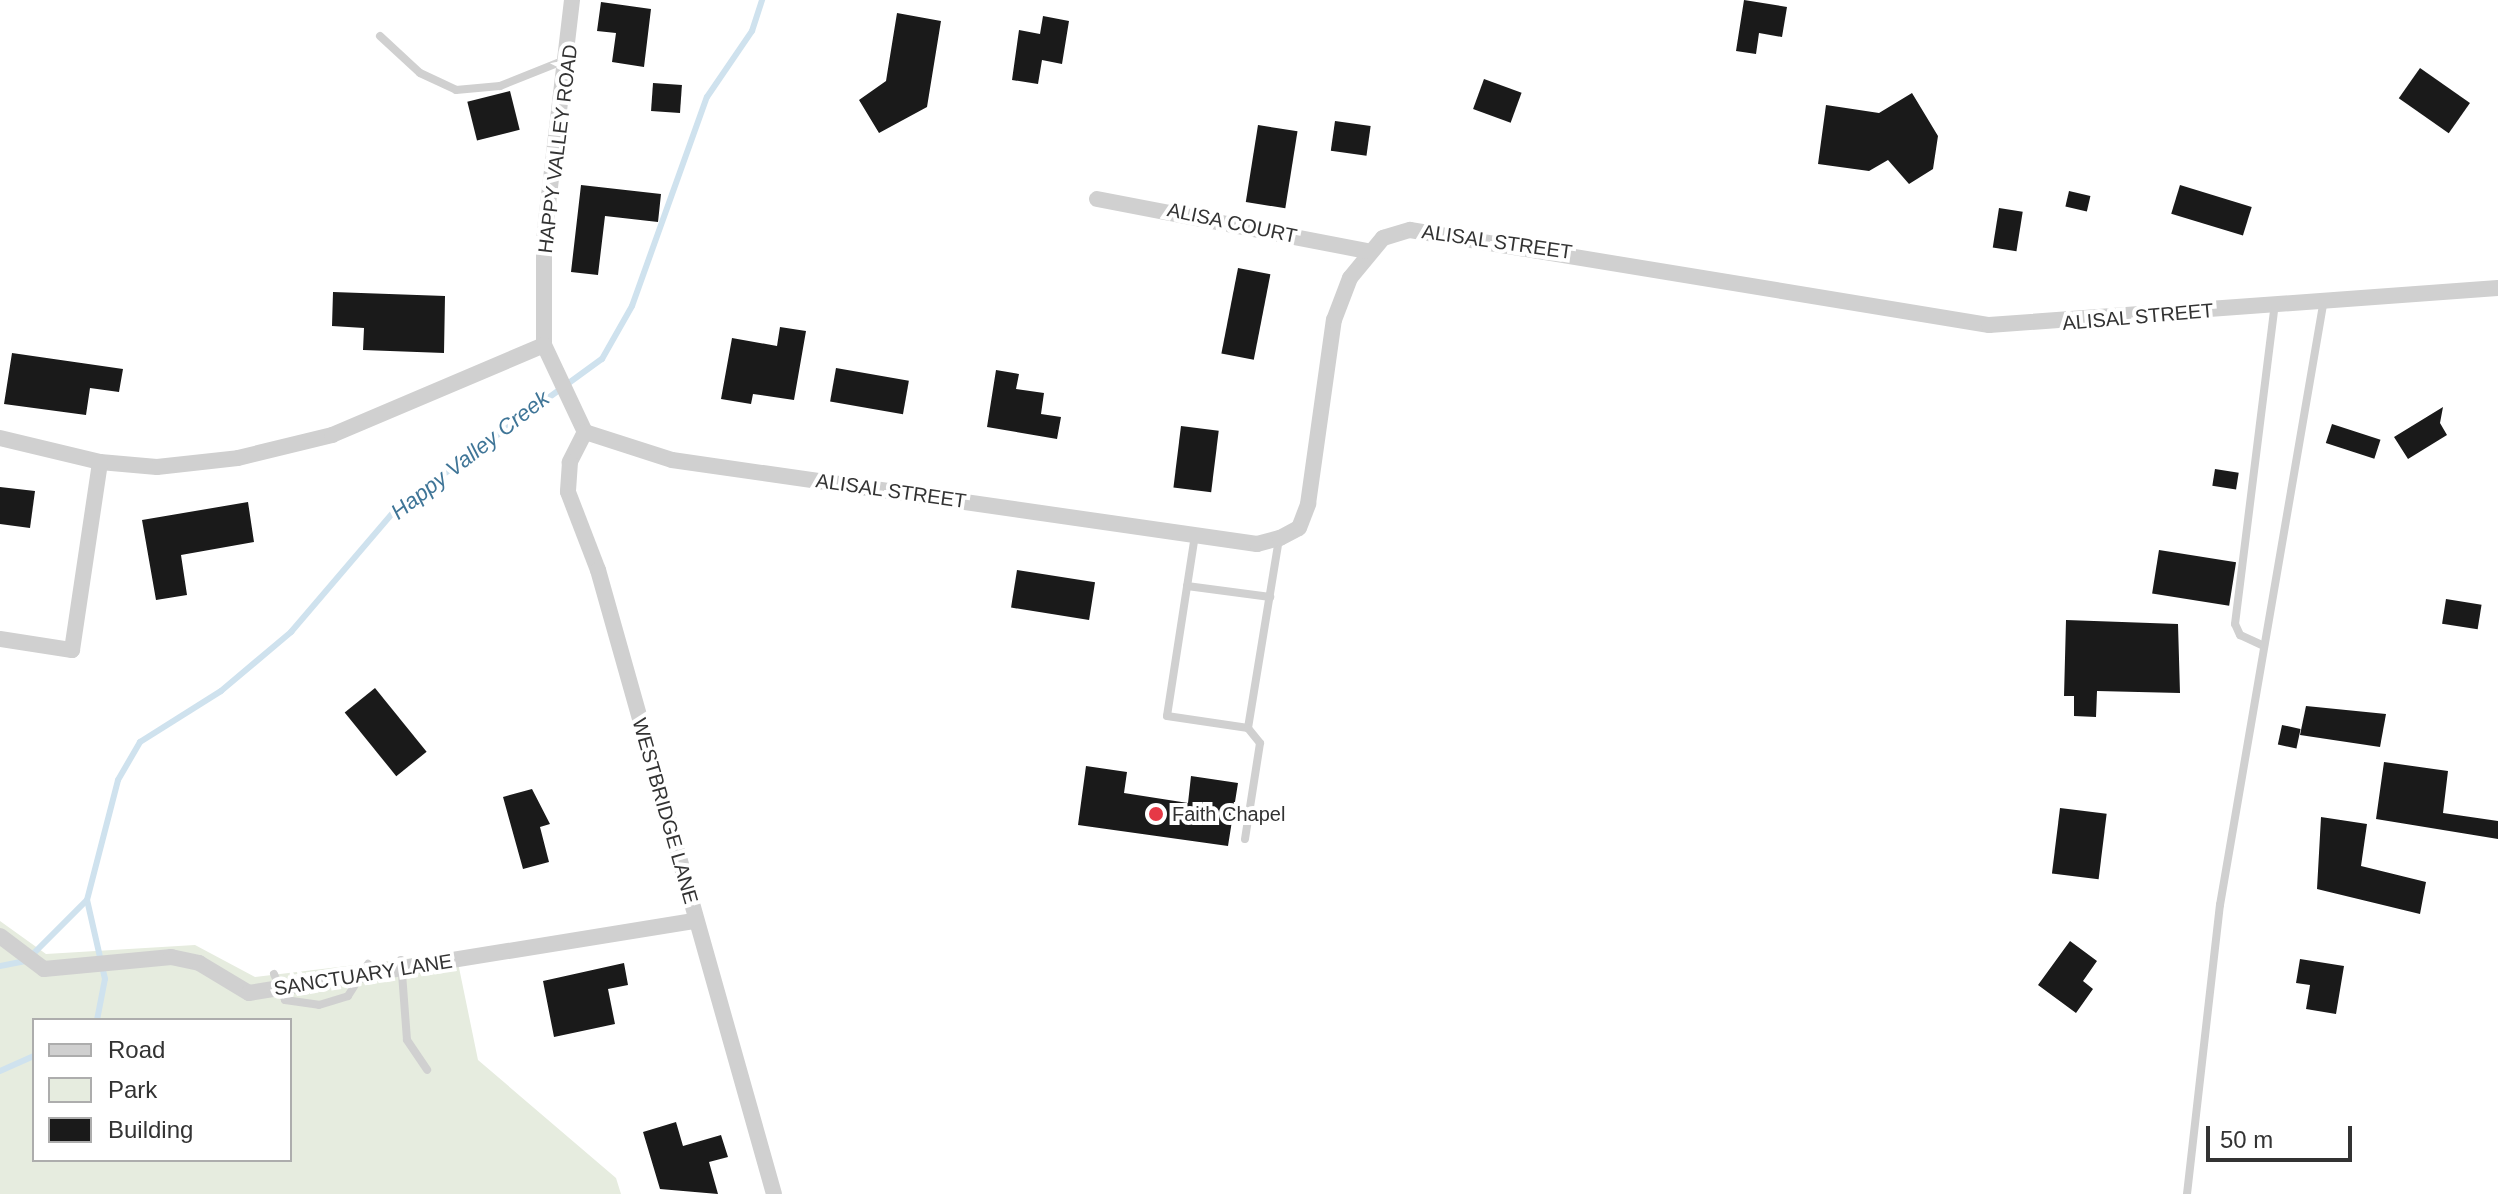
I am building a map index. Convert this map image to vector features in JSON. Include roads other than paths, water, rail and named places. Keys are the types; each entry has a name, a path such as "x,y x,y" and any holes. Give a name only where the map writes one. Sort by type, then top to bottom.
{"street":[{"name":"HAPPY VALLEY ROAD","path":"572,0 570,59 544,238 544,345 561,392 585,432"},
{"name":"ALISA COURT","path":"1097,199 1366,251"},
{"name":"ALISAL STREET","path":"1366,251 1410,230 1453,232 1989,325 2324,298 2498,288"},
{"path":"1280,538 1299,528 1308,504 1334,320 1366,251"},
{"path":"0,438 100,462 157,467 238,458 332,435 544,345"},
{"name":"ALISAL STREET","path":"585,432 672,460 1257,544 1280,538"},
{"name":"WESTBRIDGE LANE","path":"585,432 570,462 568,492 598,570 774,1194"},
{"path":"0,639 72,650 100,462"},
{"name":"SANCTUARY LANE","path":"0,936 39,966 171,957 199,963 249,993 275,982 695,921"}],"lane":[{"path":"380,36 420,73 456,90 500,86 570,59"},
{"path":"2187,1194 2220,905 2324,298"},
{"path":"2264,646 2240,635 2235,624 2276,304"},
{"path":"1195,535 1167,716 1248,728 1260,743 1245,839"},
{"path":"1248,728 1280,538"},
{"path":"1187,586 1270,597"},
{"path":"400,964 407,1040 427,1070"}],"waterway":[{"name":"Happy Valley Creek","path":"97,1018 105,979 87,900 118,780 140,742 221,691 291,632 396,509 602,359 632,306 707,97 752,31 762,0"},
{"path":"0,966 26,961 87,900"},
{"path":"0,1071 32,1057"}],"place":[{"name":"Faith Chapel","path":"1156,814"}]}
